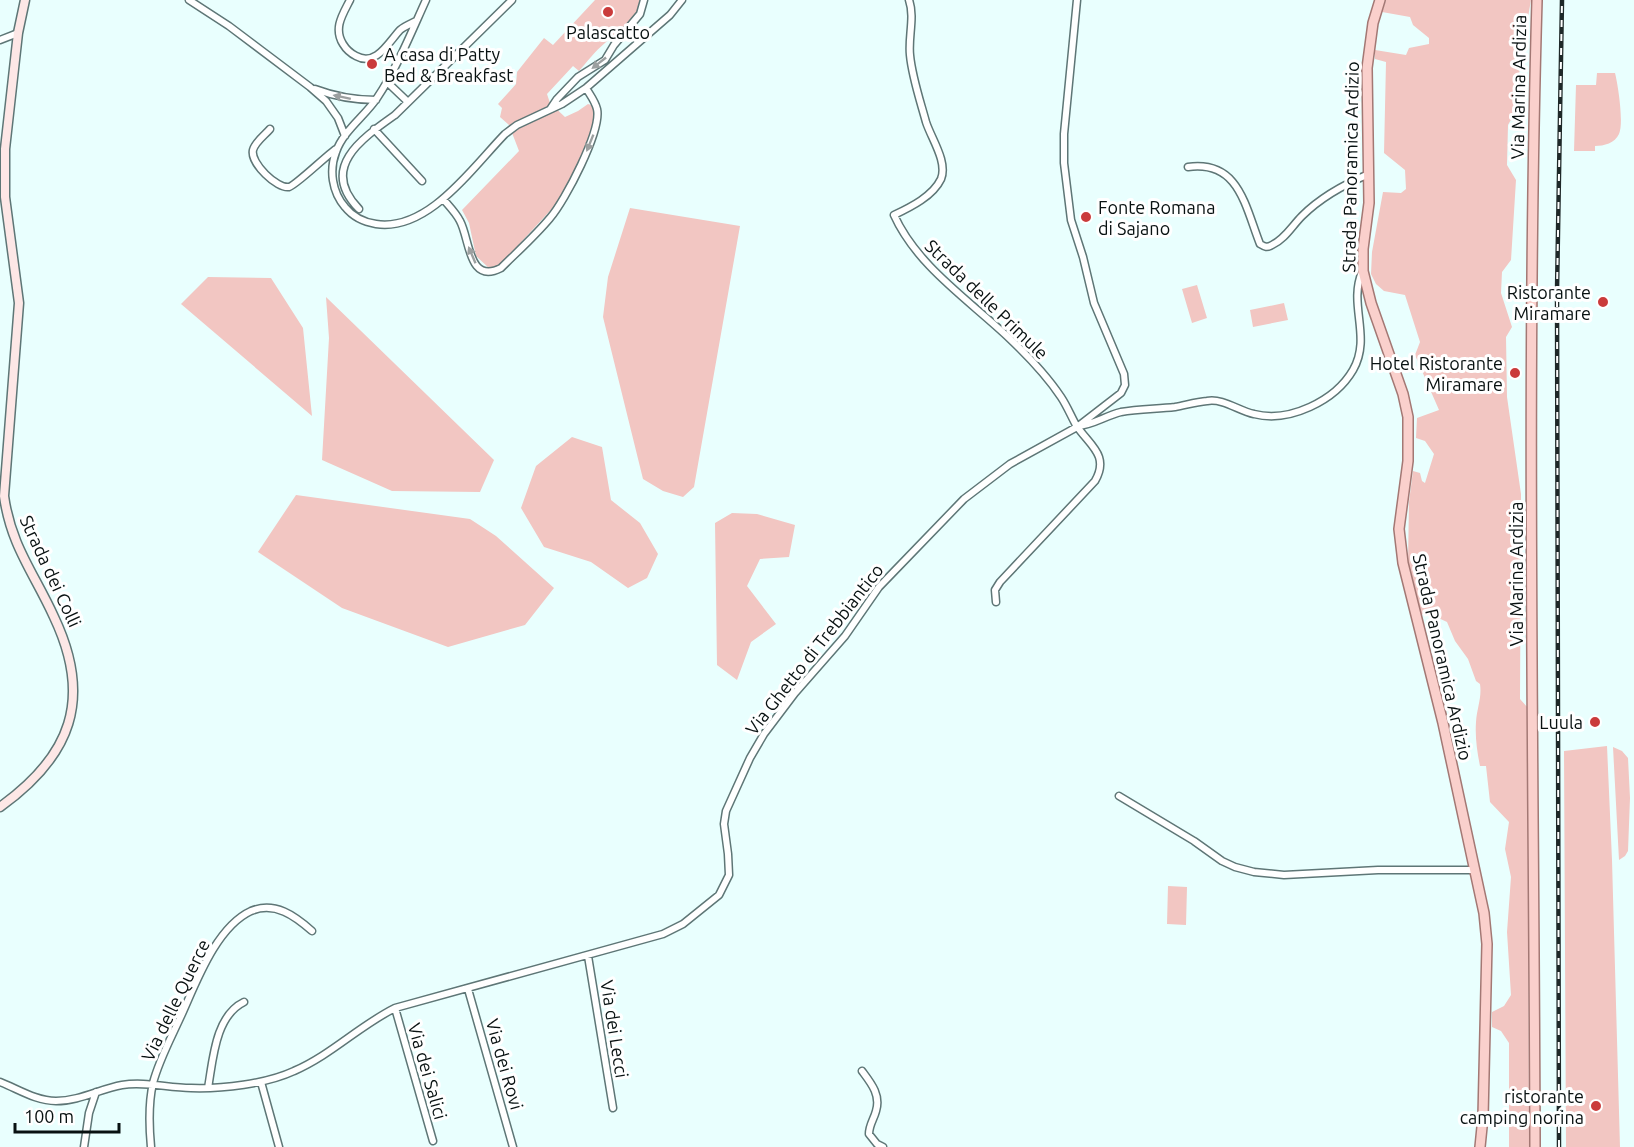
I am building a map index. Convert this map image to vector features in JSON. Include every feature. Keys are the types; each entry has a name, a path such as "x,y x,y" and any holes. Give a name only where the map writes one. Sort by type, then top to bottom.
{"main road":[{"name":"Strada Panoramica Ardizio","path":"1380,0 1373,23 1367,68 1369,174 1363,271 1371,303 1403,394 1408,417 1408,461 1399,529 1402,563 1443,723 1484,913 1487,944 1483,1117 1480,1147"},
{"name":"Via Marina Ardizia","path":"1535,1147 1531,375 1533,126 1537,0"}],"street":[{"name":"Strada dei Colli","path":"0,807 40,774 55,755 71,715 73,689 71,666 65,641 15,543 7,519 4,496 19,303 5,197 4,148 18,33 25,0"},
{"path":"189,0 229,26 310,87 326,102 338,118 345,136"},
{"path":"350,0 340,20 338,30 345,47 351,54 361,59 369,60 376,56 401,29 416,21"},
{"path":"270,129 256,144 253,157 256,164 276,184 291,187 336,149 376,100 426,0"},
{"path":"359,208 351,200 342,178 343,166 349,155 374,129 395,115 512,0"},
{"path":"550,109 578,77 605,60 614,45 640,14 644,0"},
{"path":"336,149 332,164 332,179 343,206 353,216 367,223 383,225 401,224 416,218 443,199 504,134 531,117 562,104 586,88 670,15 682,0"},
{"name":"Strada delle Primule","path":"909,0 912,10 910,56 928,129 943,171 933,190 909,208 894,214 903,234 913,248 943,279 1011,339 1053,386 1077,427"},
{"path":"1077,0 1064,134 1064,163 1071,220 1094,303 1124,374 1125,385 1121,393 1077,427"},
{"path":"0,40 18,33"},
{"path":"387,82 408,102"},
{"path":"310,87 353,100 376,100"},
{"path":"443,199 461,222 473,262 486,272 494,272 501,268 551,218 563,202 597,122 597,110 586,88"},
{"path":"374,129 422,181"},
{"path":"1188,166 1212,167 1232,180 1242,196 1260,244 1265,247 1270,247 1283,238 1313,207 1349,183 1369,174"},
{"path":"1077,427 1089,426 1109,415 1123,412 1210,400 1267,417 1282,416 1308,408 1342,384 1353,370 1361,350 1357,294 1358,282 1363,271"},
{"path":"996,602 995,590 1000,582 1095,481 1100,472 1101,463 1098,453 1077,427"},
{"name":"Via Ghetto di Trebbiantico","path":"0,1082 38,1098 54,1101 71,1100 122,1085 208,1088 261,1082 293,1072 319,1058 356,1030 395,1008 588,956 663,934 683,924 719,895 729,874 724,824 726,811 750,758 764,734 795,693 845,636 879,587 964,499 1010,464 1077,427"},
{"path":"1119,796 1194,840 1222,861 1254,872 1284,875 1378,870 1474,870"},
{"name":"Via delle Querce","path":"151,1147 150,1102 161,1059 204,967 219,941 237,920 253,910 270,908 294,915 312,931"},
{"name":"Via dei Lecci","path":"588,956 613,1108"},
{"name":"Via dei Rovi","path":"468,989 513,1147"},
{"path":"208,1088 215,1048 226,1016 244,1002"},
{"name":"Via dei Salici","path":"395,1008 433,1141"},
{"path":"862,1071 872,1084 878,1103 869,1134 883,1147"},
{"path":"261,1082 279,1147"},
{"path":"84,1147 89,1113 96,1092"}],"shaded area":[{"path":"595,0 641,0 635,14 627,24 598,49 579,71 573,66 547,94 550,103 565,117 588,104 594,106 596,119 590,139 561,199 499,266 490,269 476,256 469,223 462,210 519,151 509,125 500,117 502,108 498,104 516,84 517,72 544,38 553,45"},
{"path":"1386,0 1531,0 1520,63 1517,109 1508,125 1507,165 1516,180 1511,260 1502,272 1501,293 1512,327 1506,337 1507,397 1521,494 1520,699 1528,708 1529,1147 1509,1147 1509,1043 1501,1031 1492,1027 1492,1012 1504,1006 1511,995 1507,932 1511,877 1505,849 1509,822 1490,802 1486,766 1480,766 1476,728 1480,684 1476,681 1468,659 1455,641 1447,622 1432,615 1419,614 1408,563 1409,502 1413,471 1420,473 1425,483 1434,454 1425,441 1416,438 1417,418 1439,410 1415,355 1420,342 1405,295 1384,291 1376,284 1371,274 1372,252 1383,192 1401,193 1406,189 1405,170 1384,153 1386,62 1375,59 1375,50 1406,55 1409,48 1429,44 1429,38 1413,25 1410,17 1382,12"},
{"path":"1597,73 1615,73 1621,113 1619,134 1609,143 1595,146 1595,151 1574,151 1576,85 1596,85"},
{"path":"630,208 740,226 694,487 683,497 663,491 643,479 603,317 608,277"},
{"path":"208,277 271,278 303,328 312,416 181,304"},
{"path":"1197,285 1207,318 1192,323 1182,289"},
{"path":"326,297 494,460 480,492 392,491 322,460 329,338"},
{"path":"1284,303 1288,320 1253,327 1250,310"},
{"path":"572,437 602,447 611,500 640,523 658,554 647,578 628,588 591,562 544,547 521,508 536,466"},
{"path":"296,495 470,519 496,536 554,588 525,625 448,647 342,608 258,552"},
{"path":"732,513 757,514 795,525 789,557 760,559 747,586 776,624 751,642 737,680 717,665 715,523"},
{"path":"1607,746 1620,1147 1566,1147 1564,751"},
{"path":"1613,747 1622,751 1628,758 1630,798 1628,851 1619,860"},
{"path":"1168,886 1187,887 1186,925 1167,924"}],"railway":[{"path":"1559,1147 1557,291 1562,0"}],"place":[{"name":"Palascatto","path":"608,12"},
{"name":"A casa di Patty Bed & Breakfast","path":"372,64"},
{"name":"Fonte Romana di Sajano","path":"1086,217"},
{"name":"Ristorante Miramare","path":"1603,302"},
{"name":"Hotel Ristorante Miramare","path":"1515,373"},
{"name":"Luula","path":"1595,722"},
{"name":"ristorante camping norina","path":"1596,1106"}]}
